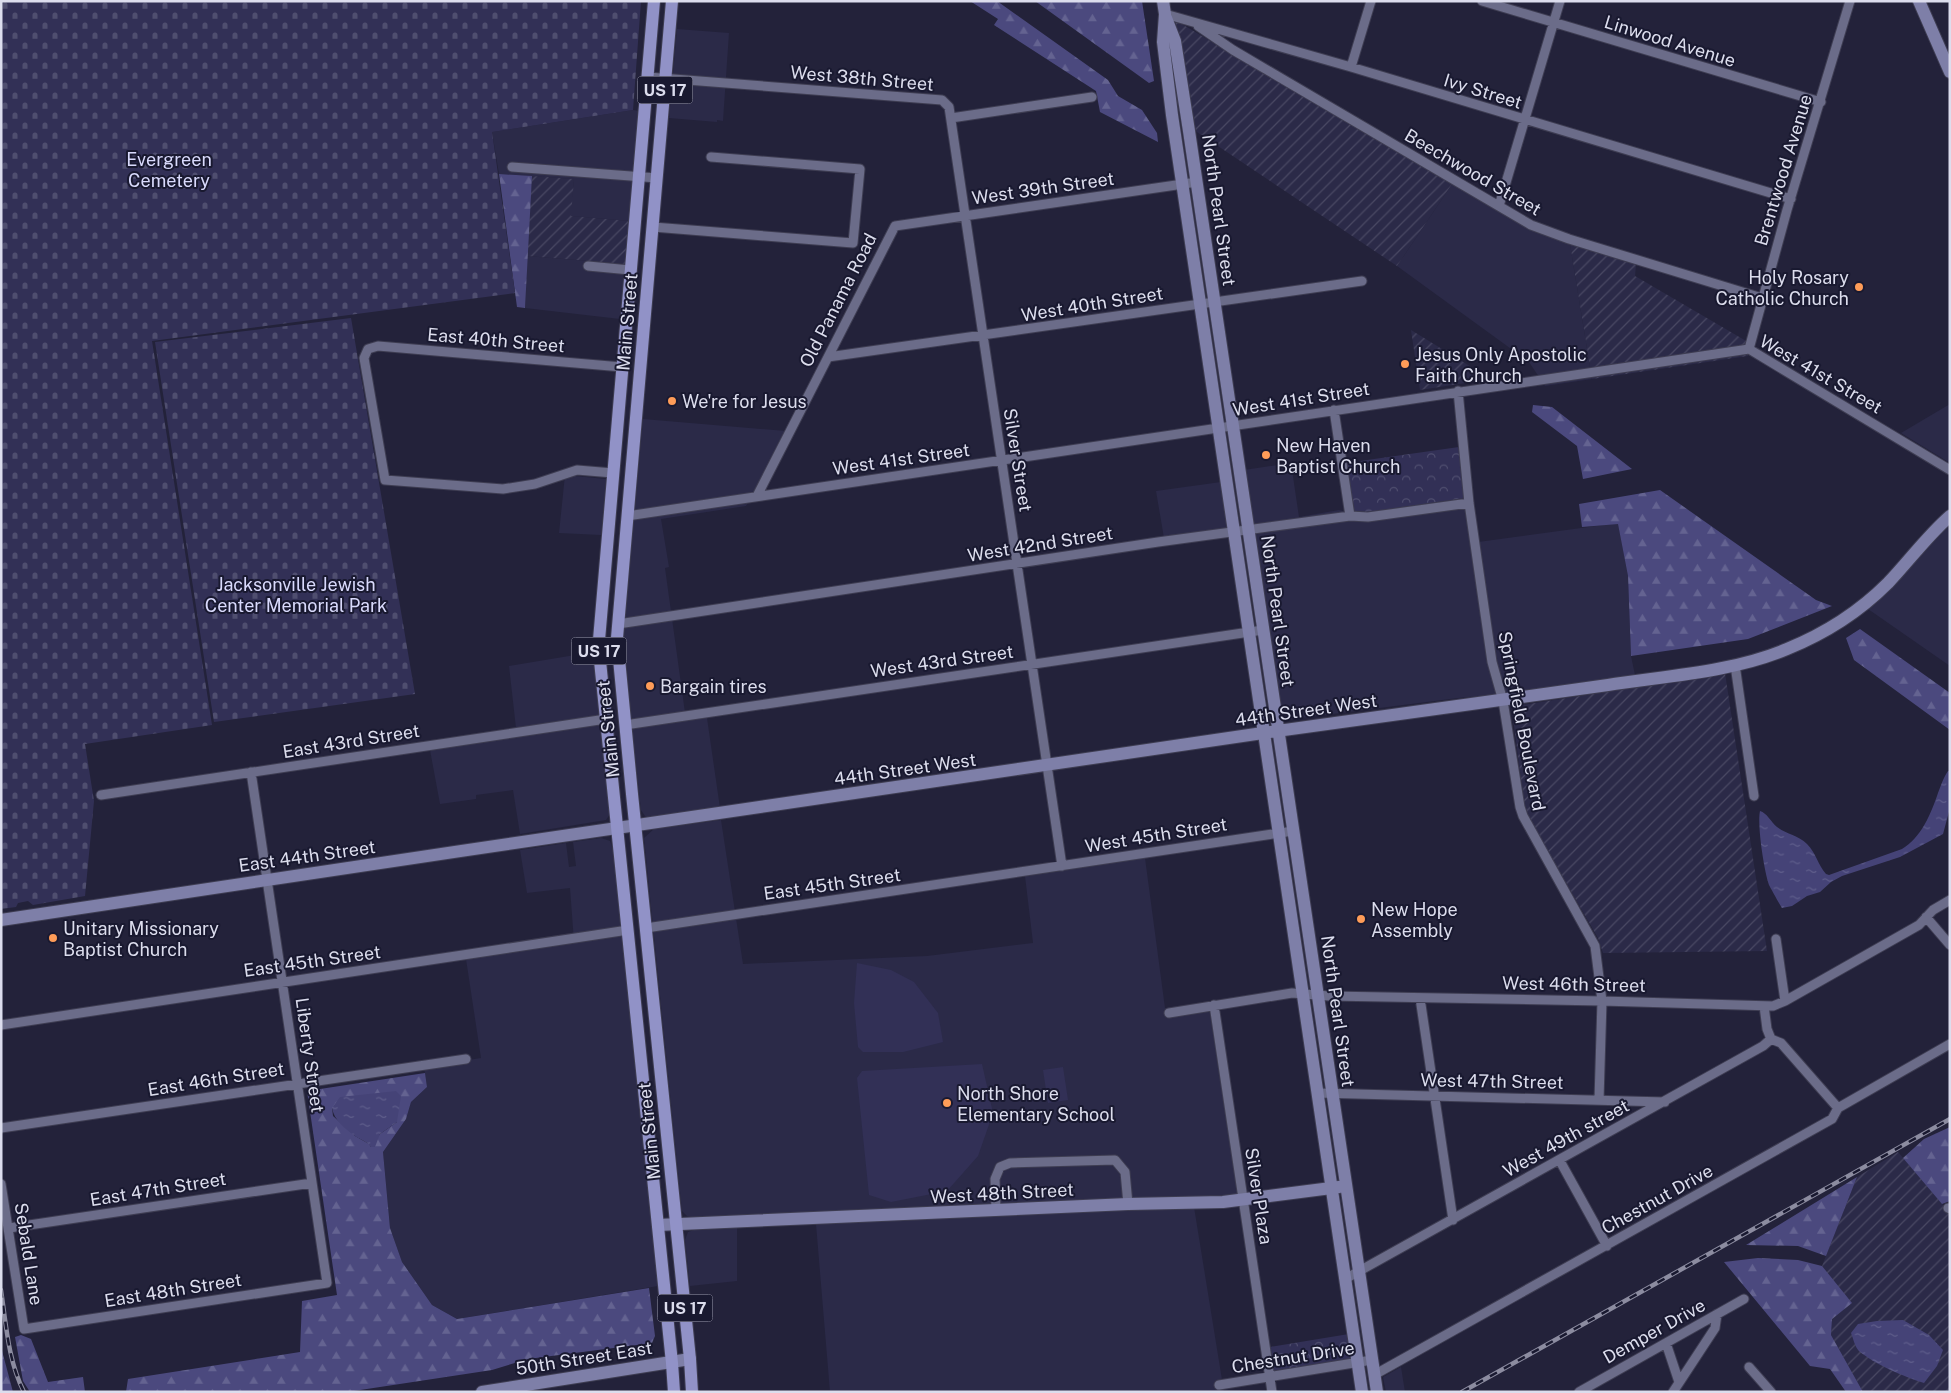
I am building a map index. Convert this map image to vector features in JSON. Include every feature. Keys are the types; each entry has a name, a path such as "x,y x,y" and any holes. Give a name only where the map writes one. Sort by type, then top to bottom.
{"main road":[{"name":"Main Street","path":"654,1 599,626 600,661 674,1392"},
{"name":"Main Street","path":"672,1 626,516 618,624 618,660 692,1392"},
{"path":"620,392 624,440 620,503 626,516"}],"street":[{"name":"North Pearl Street","path":"1163,1 1163,42 1182,184 1362,1392"},
{"path":"1351,68 1371,1"},
{"name":"Linwood Avenue","path":"1482,1 1821,102"},
{"path":"1499,206 1560,1"},
{"path":"1919,1 1950,72"},
{"name":"Brentwood Avenue","path":"1749,349 1762,298 1821,102 1847,2"},
{"name":"North Pearl Street","path":"1164,14 1175,41 1197,182 1377,1392"},
{"name":"Ivy Street","path":"1164,14 1791,200"},
{"name":"Beechwood Street","path":"1192,22 1233,50 1544,231 1762,298"},
{"name":"West 38th Street","path":"648,77 942,100 949,106 951,118"},
{"path":"951,118 1092,97"},
{"name":"Silver Street","path":"951,118 1062,866"},
{"path":"653,227 853,243 860,169 711,157"},
{"path":"512,167 657,178"},
{"name":"West 39th Street","path":"895,226 1197,182"},
{"name":"Old Panama Road","path":"757,496 895,226"},
{"path":"588,266 630,270"},
{"name":"West 40th Street","path":"828,357 1362,281"},
{"name":"East 40th Street","path":"613,473 577,470 535,484 503,489 385,480 364,358 368,349 378,346 622,367"},
{"name":"West 41st Street","path":"626,516 1749,349 1950,470"},
{"name":"Springfield Boulevard","path":"1458,391 1469,503 1492,662 1503,701 1523,816 1595,946 1602,1000 1599,1100"},
{"path":"1334,410 1350,516"},
{"name":"West 42nd Street","path":"618,624 1234,532 1350,516 1368,517 1469,503"},
{"name":"44th Street West","path":"618,828 1735,666 1787,649 1823,632 1851,614 1869,601 1933,531 1950,516"},
{"name":"West 43rd Street","path":"626,725 1264,630"},
{"path":"1735,666 1754,796"},
{"name":"East 43rd Street","path":"101,795 606,719"},
{"name":"Liberty Street","path":"251,772 327,1283"},
{"name":"East 44th Street","path":"1,920 618,828"},
{"name":"West 45th Street","path":"1024,872 1293,831"},
{"name":"East 45th Street","path":"646,928 1024,872"},
{"name":"West 46th Street","path":"1169,1013 1292,993 1420,998 1602,1000 1773,1006 1785,1001 1919,924 1932,910 1950,900"},
{"path":"1926,917 1950,945"},
{"name":"East 45th Street","path":"1,1025 628,930"},
{"path":"1776,938 1785,1001"},
{"path":"1420,998 1453,1220"},
{"name":"Silver Plaza","path":"1214,1005 1272,1392"},
{"path":"1764,1006 1767,1029 1771,1038 1781,1043 1838,1108"},
{"name":"West 49th street","path":"1345,1279 1359,1273 1665,1102 1762,1046 1771,1038"},
{"name":"Chestnut Drive","path":"1374,1376 1832,1119 1838,1108 1950,1044"},
{"name":"East 46th Street","path":"1,1128 298,1082 466,1059"},
{"name":"West 47th Street","path":"1318,1093 1665,1102"},
{"path":"996,1211 995,1179 1000,1167 1010,1164 1115,1160 1125,1172 1128,1204"},
{"path":"1560,1160 1608,1246"},
{"name":"East 47th Street","path":"9,1228 312,1183"},
{"name":"Sebald Lane","path":"1,1184 24,1329"},
{"name":"West 48th Street","path":"658,1225 1244,1200 1346,1186"},
{"name":"East 48th Street","path":"24,1329 327,1283"},
{"name":"Demper Drive","path":"1579,1392 1744,1299"},
{"path":"1673,1392 1715,1328 1717,1314"},
{"path":"1666,1343 1679,1382"},
{"name":"50th Street East","path":"482,1392 690,1359"},
{"name":"Chestnut Drive","path":"1219,1385 1372,1360"},
{"path":"1749,1367 1771,1392"}],"shaded area":[{"path":"1175,20 1452,184 1397,266 1194,130"},
{"path":"677,29 729,33 723,121 669,118"},
{"path":"633,110 639,111 629,221 570,216 574,179 499,174 492,132"},
{"path":"532,176 574,179 571,216 629,221 626,264 527,256"},
{"path":"1452,184 1535,232 1570,244 1592,379 1545,386 1529,362 1397,266"},
{"path":"1570,244 1636,264 1635,276 1753,345 1748,356 1592,379"},
{"path":"527,256 626,264 620,319 525,308"},
{"path":"1411,330 1491,379 1420,390"},
{"path":"1950,404 1950,463 1901,433"},
{"path":"643,419 786,431 746,506 661,519 669,567 665,568 686,720 707,718 720,808 649,818 641,810 624,635"},
{"path":"1291,463 1299,517 1339,510 1355,514 1465,498 1471,543 1618,523 1628,576 1631,656 1635,675 1493,695 1285,720 1283,718 1244,470"},
{"path":"565,475 606,479 601,535 559,533"},
{"path":"1221,482 1228,528 1164,538 1156,491"},
{"path":"1950,523 1950,666 1868,609"},
{"path":"593,652 610,814 606,820 520,834 513,790 476,795 476,799 440,804 430,750 517,737 509,666"},
{"path":"1725,673 1767,951 1603,953 1598,938 1528,817 1524,802 1512,710 1514,707 1522,705"},
{"name":"North Shore Elementary School","path":"721,820 743,964 927,956 1033,943 1025,876 1145,858 1165,1008 1208,1002 1238,1197 694,1218 687,1216 682,1211 644,838 654,829"},
{"path":"601,838 610,841 613,849 658,1286 457,1319 432,1305 402,1262 390,1228 383,1152 406,1119 411,1102 427,1087 424,1067 481,1058 466,959 574,942 570,888 527,893 520,850 566,843 569,867 576,866 573,842"},
{"path":"1898,1152 1950,1213 1950,1392 1863,1392 1831,1335 1832,1319 1822,1266 1857,1177"},
{"path":"1194,1207 1224,1392 830,1392 816,1224"},
{"path":"737,1227 737,1281 690,1286 685,1240 688,1232"},
{"path":"1401,1367 1405,1392 1386,1392 1383,1377"}],"green space":[{"name":"Evergreen Cemetery","path":"1,1 641,1 633,110 492,132 515,293 152,341 212,725 85,744 94,801 85,896 33,905 28,901 18,903 16,907 1,909"},
{"path":"970,1 997,1 1108,80 1118,96 1142,110 1157,133 1158,142 1100,112 1096,91 994,25 998,19"},
{"path":"1035,1 1142,1 1154,81 1149,83"},
{"path":"499,174 532,176 525,308 517,307"},
{"name":"Jacksonville Jewish Center Memorial Park","path":"351,318 415,694 214,722 155,342"},
{"path":"1533,405 1552,407 1632,469 1583,479 1577,446 1532,412"},
{"path":"1459,447 1465,498 1355,514 1346,463"},
{"path":"1660,490 1816,600 1832,606 1748,639 1631,656 1628,576 1618,524 1582,527 1579,504"},
{"path":"1860,629 1950,693 1950,730 1854,660 1846,638"},
{"path":"857,963 891,970 914,982 938,1013 943,1042 903,1052 863,1052 858,1047 854,1003"},
{"path":"982,1064 993,1113 978,1156 947,1191 891,1202 869,1195 857,1078 862,1071"},
{"path":"1063,1067 1068,1100 1048,1103 1043,1070"},
{"path":"425,1073 427,1087 411,1102 406,1119 383,1152 390,1228 402,1262 432,1305 457,1319 649,1288 655,1336 652,1343 528,1359 492,1370 347,1392 126,1392 128,1379 300,1352 302,1301 337,1295 307,1091","holes":["332,1108 397,1122 380,1134 371,1147 355,1136 333,1116"]},
{"path":"1950,1127 1950,1201 1942,1204 1903,1158 1924,1139"},
{"path":"1857,1177 1826,1256 1798,1246 1746,1245"},
{"path":"1758,1258 1798,1260 1822,1266 1852,1303 1832,1319 1831,1335 1863,1392 1846,1392 1830,1369 1810,1366 1724,1262"},
{"path":"1349,1334 1352,1359 1274,1373 1270,1347"},
{"path":"21,1335 31,1339 48,1382 83,1377 85,1392 30,1392 23,1381 15,1337"},
{"path":"1,1347 13,1392 1,1392"}],"water":[{"path":"1948,771 1950,771 1950,808 1943,834 1900,857 1842,876 1831,882 1820,892 1807,896 1792,906 1782,908 1767,878 1760,837 1760,811 1777,827 1807,844 1823,870 1829,875 1902,849 1915,839 1932,809 1943,779"},
{"path":"396,1091 401,1096 397,1122 380,1134 375,1147 371,1147 347,1130 340,1124 333,1112 332,1108 340,1097"},
{"path":"1903,1320 1929,1335 1943,1350 1937,1366 1924,1383 1890,1370 1865,1356 1855,1345 1851,1333 1858,1324"}],"railway":[{"path":"1462,1392 1950,1119"},
{"path":"1,1290 11,1355 24,1392"}],"place":[{"name":"Holy Rosary Catholic Church","path":"1859,287"},
{"name":"Jesus Only Apostolic Faith Church","path":"1405,364"},
{"name":"We're for Jesus","path":"672,401"},
{"name":"New Haven Baptist Church","path":"1266,455"},
{"name":"Bargain tires","path":"650,686"},
{"name":"New Hope Assembly","path":"1361,919"},
{"name":"Unitary Missionary Baptist Church","path":"53,938"},
{"name":"North Shore Elementary School","path":"947,1103"}]}
